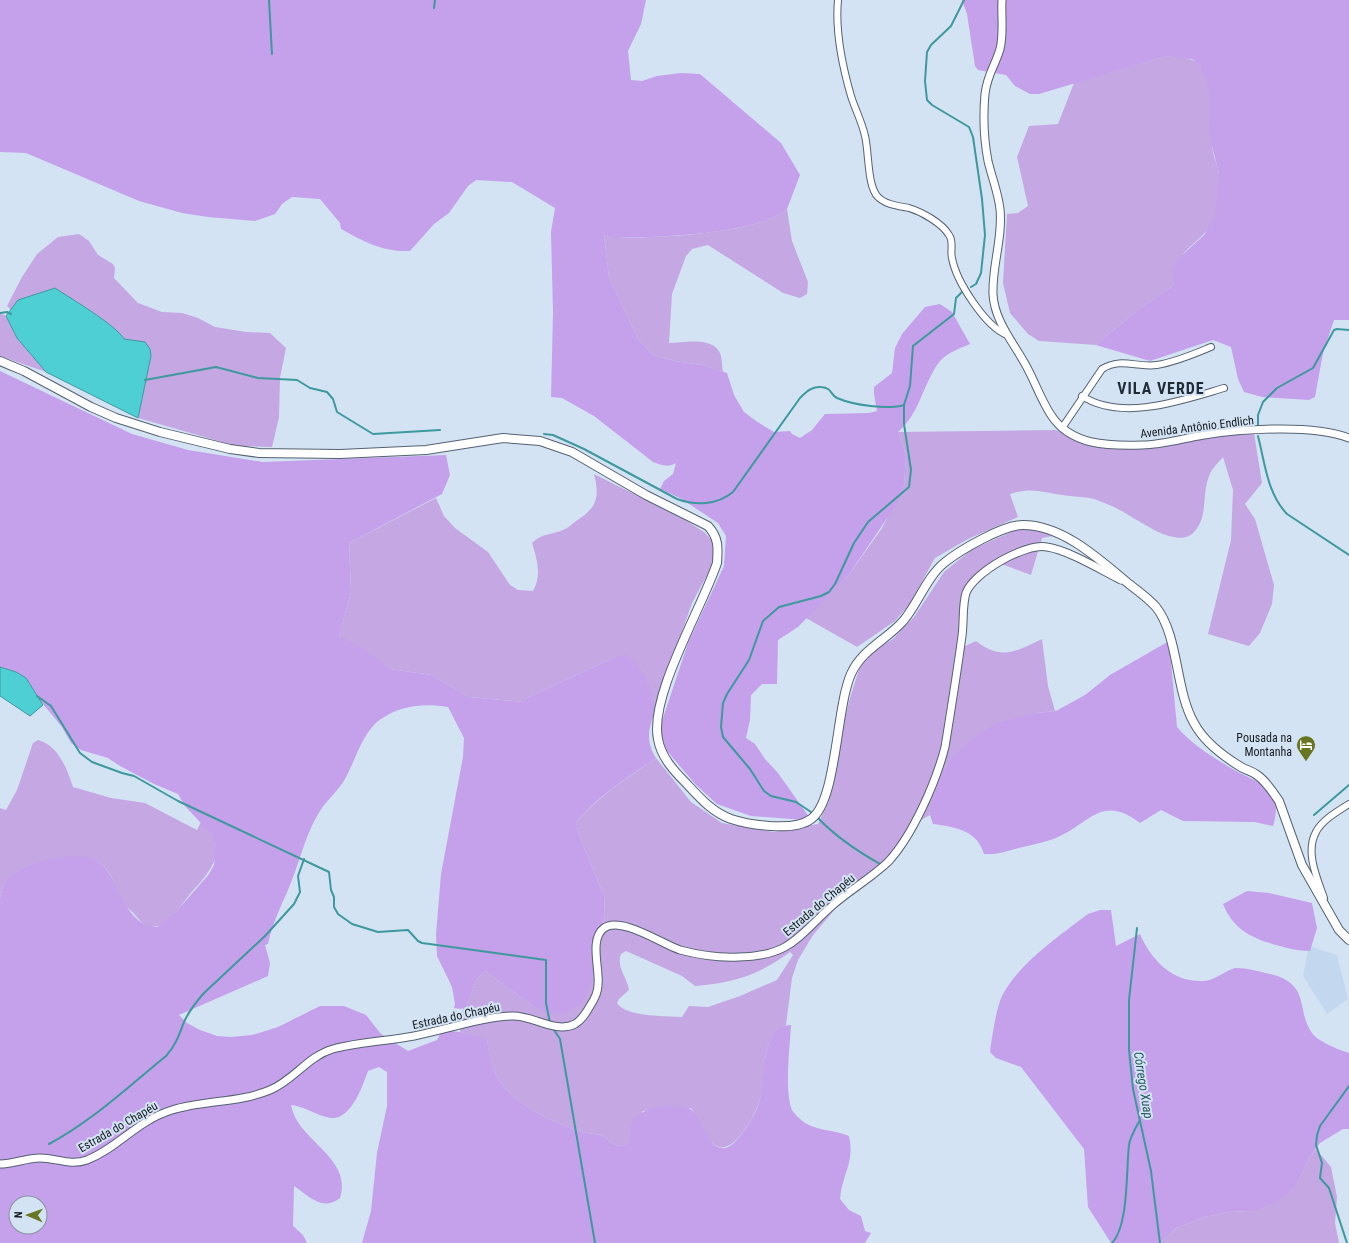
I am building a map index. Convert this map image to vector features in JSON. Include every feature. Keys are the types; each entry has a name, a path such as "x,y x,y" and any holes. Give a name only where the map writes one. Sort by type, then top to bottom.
{"main road":[{"path":"0,361 116,418 160,432 230,449 259,453 325,454 426,450 503,438 540,442 572,452 646,495 708,526 716,535 718,546 717,563 662,695 657,723 658,740 663,755 674,770 705,804 721,815 740,822 793,826 806,822 815,817 825,797 837,730 850,674 858,661 868,650 905,619 942,564 1002,530 1016,526 1033,526 1068,538 1084,548 1148,599 1163,619 1185,701 1194,724 1208,743 1241,767 1258,775 1274,793 1279,801 1302,865 1339,930 1349,940"}],"street":[{"name":"Avenida Antônio Endlich","path":"838,0 837,17 842,63 851,97 866,136 870,174 875,194 883,201 925,215 949,234 952,242 951,257 959,278 989,323 998,331 1007,335 1025,363 1051,416 1062,428 1084,441 1096,444 1153,444 1206,434 1234,431 1322,430 1349,438"},
{"path":"1002,0 1000,48 986,81 985,123 986,150 1000,210 1000,230 993,295 996,310 1007,335"},
{"path":"1062,428 1082,396 1102,369 1110,364 1119,362 1156,365 1212,347"},
{"path":"1082,396 1090,401 1108,406 1147,407 1183,400 1224,388"},
{"name":"Estrada do Chapéu","path":"0,1164 10,1164 32,1158 70,1162 80,1162 90,1159 137,1126 156,1115 175,1109 229,1100 270,1090 294,1077 311,1060 333,1049 403,1038 501,1017 524,1017 545,1024 568,1026 578,1022 594,1000 598,986 596,950 600,931 613,925 633,929 678,949 708,956 739,957 766,954 780,950 801,937 831,907 887,863 901,844 916,818 941,761 945,747 962,631 964,605 966,594 974,580 984,572 1017,553 1040,546 1058,550 1129,584"},
{"path":"1329,913 1315,871 1312,856 1312,844 1316,831 1328,819 1349,804"}],"shaded area":[{"path":"0,0 646,0 641,24 628,51 631,80 642,81 657,76 681,73 700,74 781,143 800,175 787,209 773,218 729,230 676,236 610,238 604,235 609,277 638,339 654,355 674,361 702,365 727,373 734,395 744,412 774,432 790,431 792,434 800,438 812,430 825,414 869,413 877,411 874,387 892,373 895,348 902,334 925,307 940,304 952,312 970,344 952,352 940,361 932,374 916,409 898,432 906,455 904,486 896,505 848,576 798,627 778,640 777,684 762,684 751,695 750,720 746,738 755,744 765,759 778,773 809,817 805,820 751,816 717,804 696,785 661,744 662,721 688,643 724,566 726,536 718,523 680,498 660,489 664,481 673,474 676,463 667,466 653,462 594,416 562,398 551,397 553,312 551,232 555,208 512,182 476,180 468,186 449,213 434,224 410,251 400,251 382,248 341,229 340,223 320,199 292,197 282,204 275,214 255,221 208,217 182,213 139,201 26,153 0,152"},
{"path":"962,0 1349,0 1349,320 1334,320 1323,353 1315,397 1309,400 1262,397 1244,392 1238,379 1231,347 1213,340 1150,361 1096,345 1135,312 1174,285 1173,274 1178,259 1204,235 1215,215 1219,173 1209,135 1210,102 1207,82 1200,66 1192,59 1166,56 1039,94 1030,94 1015,86 1006,75 978,70 975,66 967,14"},
{"path":"1166,56 1193,60 1200,66 1205,75 1210,96 1212,142 1219,177 1218,200 1215,215 1204,234 1183,254 1178,262 1174,272 1174,285 1135,312 1096,345 1039,341 1028,334 1010,313 1003,283 1007,214 1018,213 1028,206 1017,157 1029,126 1058,124 1074,83"},
{"path":"787,209 792,241 808,282 807,294 800,298 783,293 708,245 692,249 686,256 672,294 669,343 704,342 711,344 720,353 723,372 702,365 674,361 654,355 638,339 609,277 604,235 610,238 676,236 728,230 772,218"},
{"path":"79,234 89,241 98,255 113,264 115,268 114,278 138,303 162,312 182,313 198,318 215,327 246,332 270,333 286,348 280,378 279,417 272,447 236,446 138,418 151,356 145,342 124,339 121,335 55,288 18,300 11,310 7,306 22,277 37,254 58,237"},
{"path":"55,288 103,319 124,339 145,342 150,349 151,356 138,418 46,372 17,338 6,316 18,300"},
{"path":"0,313 6,316 17,338 46,372 0,356"},
{"path":"0,371 132,434 188,450 263,462 446,455 450,475 442,494 349,543 351,592 339,636 361,647 390,669 432,675 468,697 524,702 527,698 615,657 627,655 642,671 654,701 655,710 650,725 649,740 651,749 656,758 594,803 576,822 579,835 604,896 605,914 591,984 582,1003 563,1014 549,1014 533,1006 485,971 476,980 467,1006 461,1009 454,1008 455,1004 452,987 437,956 436,934 441,874 463,757 464,738 448,707 422,705 405,708 389,714 375,724 365,737 344,780 318,814 309,832 292,881 276,917 268,944 265,945 270,963 268,976 179,1015 187,1023 200,1030 217,1036 231,1037 252,1035 278,1027 320,1006 344,1006 366,1015 381,1034 408,1051 437,1040 442,1030 460,1032 487,1039 494,1069 504,1087 523,1104 560,1124 582,1132 604,1136 615,1145 624,1146 630,1141 632,1123 639,1114 661,1107 684,1106 694,1112 713,1143 719,1147 726,1148 738,1139 750,1122 756,1110 762,1090 766,1054 774,1033 781,1027 791,1025 788,1091 792,1110 800,1119 810,1126 849,1136 849,1161 840,1199 849,1210 861,1216 865,1231 871,1233 865,1243 362,1243 371,1211 377,1153 387,1106 387,1072 379,1067 368,1071 354,1103 342,1115 334,1118 326,1117 291,1105 295,1118 303,1129 332,1160 339,1171 342,1184 340,1198 333,1202 327,1203 321,1203 310,1198 294,1186 293,1226 303,1235 307,1243 0,1243 0,898 5,883 10,876 17,871 40,862 66,857 79,856 90,858 98,861 106,869 129,910 136,918 145,924 157,927 176,912 209,874 214,865 216,846 212,835 185,806 178,794 154,784 108,758 81,750 71,743 62,727 39,699 26,678 16,672 0,667"},
{"path":"1056,430 1086,442 1154,447 1205,437 1254,433 1262,483 1245,504 1255,519 1274,585 1272,604 1260,633 1249,646 1208,634 1231,540 1233,490 1223,457 1212,470 1207,481 1202,519 1199,526 1187,537 1171,537 1153,529 1108,504 1094,499 1040,491 1019,492 1010,494 1018,517 968,539 935,558 909,605 895,621 857,647 806,618 848,576 882,528 904,486 906,455 898,432"},
{"path":"594,474 682,518 704,532 712,540 714,554 712,566 692,603 655,709 647,681 615,657 527,698 524,702 468,697 432,675 390,669 339,636 351,592 349,543 436,498 444,516 455,528 488,552 510,585 518,590 533,591 536,585 538,567 532,543 543,536 565,529 589,511 595,501 597,489"},
{"path":"1024,526 1058,535 1042,538 1031,575 999,563 969,587 963,647 976,641 993,651 1009,652 1025,647 1042,639 1048,686 1055,711 1036,713 929,812 930,815 914,824 895,857 874,880 843,900 813,935 798,960 792,978 786,1025 777,1031 768,1047 760,1099 750,1122 744,1131 730,1145 724,1147 717,1146 709,1139 691,1108 643,1111 631,1128 630,1141 624,1146 619,1146 612,1143 604,1136 582,1132 547,1118 523,1104 513,1096 498,1078 491,1059 487,1040 460,1032 463,1008 467,1006 476,980 485,971 533,1006 599,949 605,914 604,896 579,835 576,822 594,804 624,780 656,758 691,802 722,823 774,832 818,824 829,801 838,745 850,698 863,657 893,639 914,617 944,572 971,550","holes":["626,951 682,976 695,986 734,980 767,967 790,952 793,955 777,980 740,996 708,1007 689,1006 682,1017 657,1016 637,1013 621,1008 617,1003 619,999 629,990 620,964 621,954"]},
{"path":"1169,641 1177,727 1183,734 1205,752 1252,779 1272,793 1276,805 1276,814 1273,826 1254,822 1183,821 1161,810 1140,823 1127,815 1116,811 1106,811 1097,814 1054,839 1004,852 984,854 981,846 971,835 957,828 933,824 929,812 938,782 952,758 972,739 997,723 1036,713 1056,711 1085,695 1110,675"},
{"path":"0,667 16,672 26,678 43,705 30,716 0,696"},
{"path":"38,740 51,747 57,753 65,766 73,787 111,798 145,803 197,830 201,822 210,832 215,842 215,860 205,877 167,921 155,927 143,923 124,904 110,874 102,864 89,858 67,857 44,861 23,868 9,877 3,887 0,898 0,808 6,810 17,790 33,743"},
{"path":"1247,891 1269,893 1312,903 1317,928 1310,951 1293,949 1267,942 1251,936 1238,926 1227,913 1223,904"},
{"path":"1100,910 1111,910 1116,946 1140,934 1150,953 1157,961 1164,968 1182,978 1193,981 1204,981 1216,977 1231,969 1239,968 1271,974 1289,982 1299,994 1305,1017 1312,1033 1323,1042 1349,1053 1349,1129 1343,1129 1320,1143 1309,1158 1297,1185 1278,1201 1251,1212 1232,1211 1205,1217 1176,1228 1160,1243 1111,1243 1088,1207 1084,1149 1021,1067 996,1058 990,1052 994,1023 998,1008 1002,996 1009,984 1040,951 1088,914"},
{"path":"1309,946 1337,955 1348,999 1327,1014 1303,976"},
{"path":"1316,1149 1331,1167 1337,1197 1335,1223 1339,1243 1160,1243 1176,1228 1205,1217 1232,1211 1251,1212 1297,1185 1309,1158"}],"waterway":[{"path":"269,0 272,54"},
{"path":"434,8 435,0"},
{"path":"964,0 951,26 931,45 927,52 925,81 927,100 932,105 969,127 973,137 982,199 985,235 981,273 976,284 971,287"},
{"path":"811,812 796,802 771,796 764,791 750,769 723,737 721,727 723,703 727,694 749,660 763,621 779,607 821,596 829,592 835,584 854,543 868,522 909,487 911,470 904,424 904,405 910,386 913,346 954,314 956,298 964,290"},
{"path":"0,313 7,312 11,314"},
{"name":"Córrego Xuap","path":"1258,425 1258,415 1263,402 1277,388 1313,368 1334,330 1349,330"},
{"path":"145,380 216,367 258,378 297,380 310,388 327,392 333,399 337,412 373,434 440,430"},
{"path":"544,434 553,435 584,449 677,499 692,503 706,503 720,500 733,492 800,398 812,388 818,387 828,389 837,398 861,405 880,407 904,405"},
{"name":"Córrego Xuap","path":"1258,436 1271,487 1280,506 1287,514 1349,555"},
{"path":"37,696 51,706 80,753 92,762 134,776 178,801 329,872 331,890 334,897 334,907 338,914 352,924 378,932 408,930 418,941 422,943 546,960 546,1003 550,1023"},
{"path":"1314,815 1349,785"},
{"path":"818,818 847,843 880,864"},
{"path":"49,1144 65,1135 95,1114 166,1056 175,1044 188,1014 201,996 265,936 294,904 300,892 298,876 304,859"},
{"name":"Córrego Xuap","path":"1137,928 1129,1000 1129,1050 1133,1089 1151,1171 1160,1243"},
{"path":"552,1027 560,1039 595,1243"},
{"path":"1347,1243 1329,1188 1320,1178 1322,1163 1316,1145 1320,1126 1349,1086"},
{"path":"1112,1243 1117,1235 1124,1211 1130,1142 1133,1132 1140,1120"}],"place":[{"name":"Pousada na Montanha","path":"1306,762"}],"district":[{"name":"VILA VERDE","path":"1161,388"}]}
